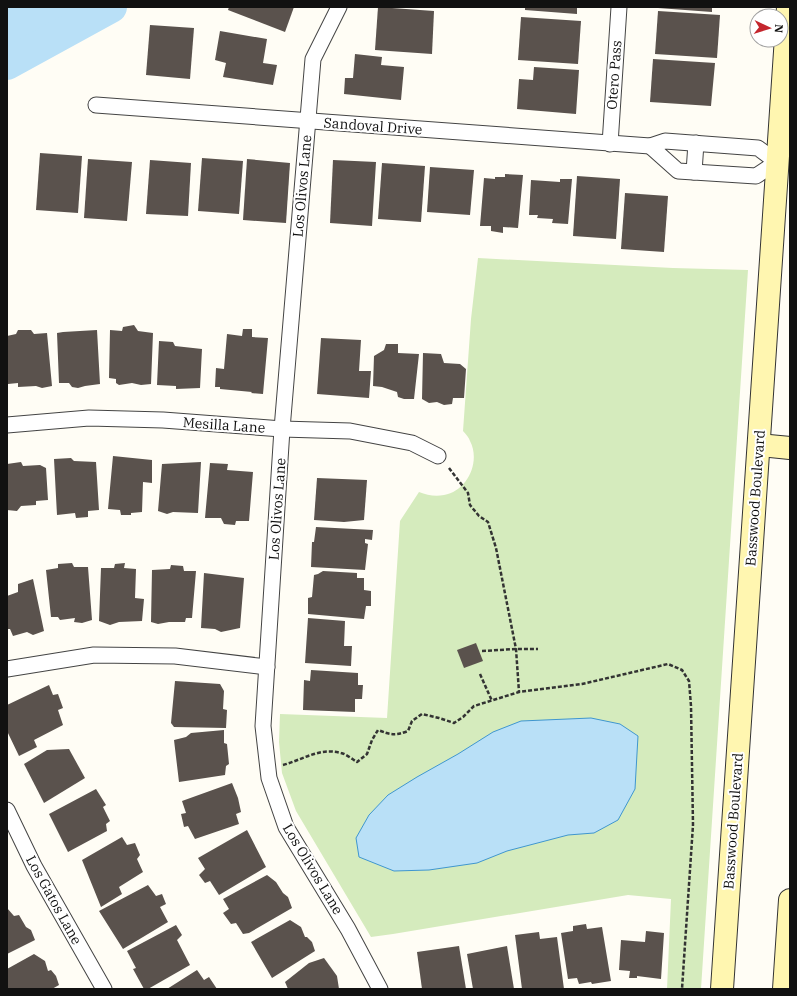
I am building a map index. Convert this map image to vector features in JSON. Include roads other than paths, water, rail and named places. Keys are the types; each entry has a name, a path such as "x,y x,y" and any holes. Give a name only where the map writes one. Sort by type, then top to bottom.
{"main road":[{"name":"Basswood Boulevard","path":"722,989 788,7"},
{"path":"759,445 790,448"},
{"path":"784,989 790,900"}],"street":[{"name":"Los Olivos Lane","path":"339,7 313,59 282,429 263,726 269,778 286,828 348,929 380,989"},
{"name":"Otero Pass","path":"610,144 619,7"},
{"name":"Sandoval Drive","path":"96,105 610,144 650,146 665,141 758,148 777,162"},
{"path":"694,172 696,143"},
{"path":"650,146 678,171 756,176 777,162"},
{"name":"Mesilla Lane","path":"7,425 89,418 163,420 282,429 350,431 412,443 438,456"},
{"path":"7,669 94,655 175,656 266,667"},
{"name":"Los Gatos Lane","path":"7,810 34,866 104,989"}],"water":[{"path":"7,7 101,7 7,72"},
{"path":"591,718 620,724 638,736 635,789 618,820 594,833 568,835 507,851 477,863 429,870 394,871 359,857 356,838 369,815 388,795 417,777 493,732 521,721"}],"waterway":[{"path":"7,64 111,7"}]}
